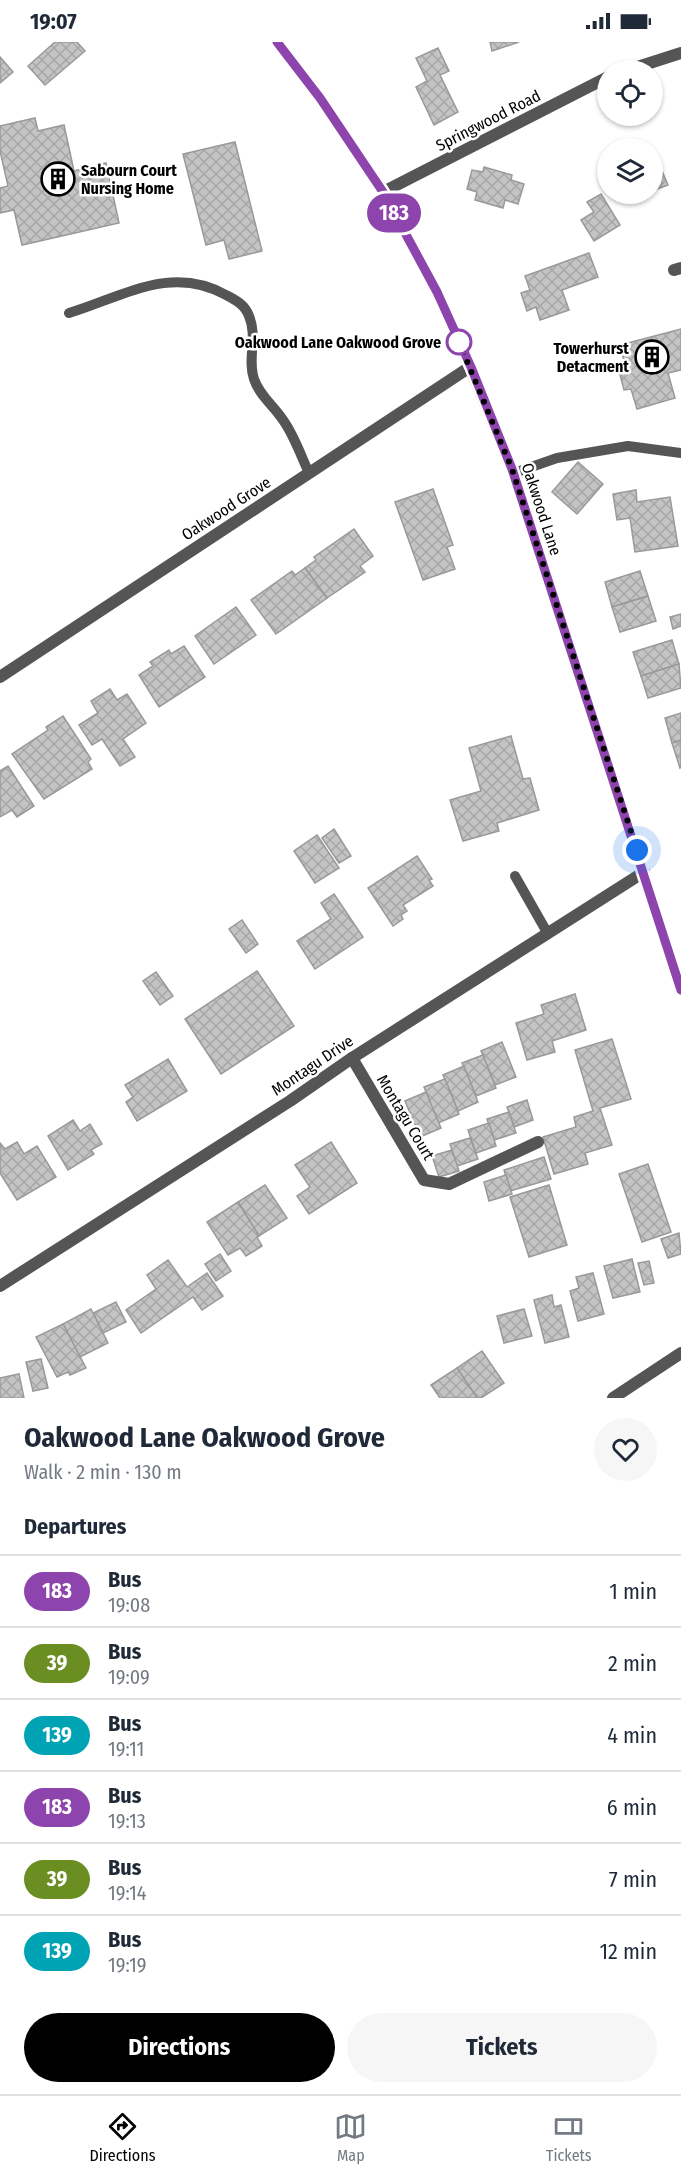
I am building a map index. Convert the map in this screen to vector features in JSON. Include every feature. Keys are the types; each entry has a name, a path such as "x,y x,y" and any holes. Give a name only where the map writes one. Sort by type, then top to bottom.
{"street":[{"name":"Oakwood Lane","path":"277,42 320,98 383,192 437,292 471,367 514,473 681,990"},
{"path":"659,60 681,53"},
{"name":"Springwood Road","path":"383,192 597,84"},
{"name":"Oakwood Grove","path":"0,677 471,367"},
{"name":"Montagu Drive","path":"0,1286 644,872"},
{"name":"Montagu Court","path":"352,1058 424,1180 449,1184 538,1142"},
{"path":"613,1398 681,1353"}],"lane":[{"path":"69,313 135,288 167,281 196,284 219,291 235,300 249,314 253,328 251,367 257,387 284,421 309,473"},
{"path":"514,473 557,458 628,446 681,453"},
{"path":"515,876 548,934"}],"building":[{"path":"55,42 77,42 85,51 45,85 28,66"},
{"path":"490,42 519,42 492,51"},
{"path":"438,48 449,71 440,75 458,112 434,125 416,87 427,81 416,58"},
{"path":"0,57 13,72 0,83"},
{"name":"Sabourn Court Nursing Home","path":"35,118 38,131 64,125 74,171 106,163 119,223 22,245 14,210 0,213 0,188 8,186 0,151 0,126"},
{"path":"235,142 262,251 229,259 224,240 206,245 183,154"},
{"path":"484,167 512,175 511,180 524,184 518,204 505,200 503,208 475,200 477,192 467,189 472,170 483,172"},
{"path":"663,173 668,185 663,187"},
{"path":"597,196 597,204 607,204 620,225 594,241 581,220 594,212 587,202"},
{"path":"589,253 598,277 562,290 569,310 540,320 536,307 527,311 521,293 530,290 525,276"},
{"name":"Towerhurst Detacment","path":"681,329 681,370 668,373 675,398 637,409 631,389 624,390 619,371 626,369 620,345"},
{"path":"578,462 603,484 577,514 552,492"},
{"path":"433,489 453,545 447,547 455,569 423,580 395,502"},
{"path":"636,490 637,502 670,497 678,546 635,552 630,518 617,520 613,494"},
{"path":"354,529 373,556 360,566 365,572 327,598 305,568 316,560 314,557"},
{"path":"305,568 327,598 276,634 251,600 292,571 295,575"},
{"path":"640,571 648,596 612,607 605,582"},
{"path":"648,596 656,621 620,632 612,607"},
{"path":"236,607 256,635 214,664 195,636"},
{"path":"681,614 681,626 673,629 670,617"},
{"path":"672,640 679,664 641,676 633,652"},
{"path":"184,646 205,677 159,707 139,675 153,666 150,662 169,650 171,654"},
{"path":"679,664 681,688 648,698 641,676"},
{"path":"110,689 117,700 127,694 146,723 123,739 135,757 120,766 102,739 92,745 79,725 98,713 91,701"},
{"path":"681,713 681,740 672,743 665,718"},
{"path":"63,716 91,759 88,762 92,769 44,799 12,754 48,730 46,727"},
{"path":"511,736 523,779 530,778 539,810 497,823 499,831 463,841 450,800 481,791 469,748"},
{"path":"681,740 681,767 680,768 672,743"},
{"path":"8,766 34,806 17,817 12,810 0,817 0,771"},
{"path":"334,829 351,856 339,863 322,838"},
{"path":"317,835 339,868 315,883 294,851"},
{"path":"417,856 432,879 429,880 433,886 403,905 407,911 401,915 403,919 393,926 368,888"},
{"path":"334,894 363,937 315,969 297,941 331,919 321,903"},
{"path":"242,920 258,944 246,953 229,929"},
{"path":"257,971 294,1026 221,1074 185,1019"},
{"path":"156,972 173,996 160,1005 143,981"},
{"path":"575,994 586,1030 552,1041 555,1052 527,1060 516,1023 544,1014 541,1005"},
{"path":"612,1039 631,1099 600,1108 612,1145 585,1153 588,1164 554,1174 543,1137 576,1127 574,1117 593,1111 575,1050"},
{"path":"502,1042 516,1077 495,1085 481,1051"},
{"path":"483,1055 496,1088 476,1096 462,1063"},
{"path":"168,1059 187,1091 137,1121 126,1102 133,1097 125,1085"},
{"path":"464,1066 478,1102 458,1111 443,1075"},
{"path":"445,1079 459,1114 438,1123 424,1087"},
{"path":"426,1092 441,1128 420,1137 405,1101"},
{"path":"527,1100 533,1120 514,1127 507,1107"},
{"path":"509,1112 516,1133 494,1140 487,1119"},
{"path":"73,1120 80,1131 90,1124 102,1144 91,1150 94,1154 68,1170 48,1136"},
{"path":"489,1123 496,1146 476,1153 468,1130"},
{"path":"470,1138 478,1159 457,1166 450,1144"},
{"path":"17,1142 24,1154 37,1146 56,1177 17,1200 0,1173 0,1143 5,1149"},
{"path":"331,1142 357,1183 309,1214 297,1196 310,1187 295,1165"},
{"path":"452,1150 459,1171 439,1177 432,1156"},
{"path":"544,1157 551,1179 510,1191 504,1170"},
{"path":"648,1164 671,1232 642,1242 619,1174"},
{"path":"506,1175 512,1194 489,1201 484,1182"},
{"path":"265,1185 287,1218 259,1236 238,1202"},
{"path":"549,1185 567,1245 529,1257 510,1197"},
{"path":"238,1202 259,1236 257,1237 262,1246 246,1256 240,1248 228,1255 207,1222"},
{"path":"679,1233 681,1254 668,1258 661,1239"},
{"path":"220,1254 231,1271 216,1281 205,1264"},
{"path":"632,1259 640,1292 613,1298 604,1266"},
{"path":"168,1260 187,1287 207,1273 223,1296 202,1310 193,1297 141,1333 126,1310 156,1289 147,1275"},
{"path":"649,1261 654,1283 644,1285 638,1263"},
{"path":"593,1273 604,1314 578,1321 570,1291 579,1288 576,1277"},
{"path":"552,1295 554,1307 561,1305 569,1337 545,1343 534,1300"},
{"path":"116,1302 126,1322 103,1333 93,1313"},
{"path":"91,1309 108,1343 80,1357 63,1324"},
{"path":"524,1309 532,1336 504,1343 497,1316"},
{"path":"63,1324 86,1368 70,1375 68,1372 57,1377 36,1337"},
{"path":"482,1351 504,1383 481,1398 477,1398 457,1368"},
{"path":"41,1359 48,1388 33,1391 26,1362"},
{"path":"457,1368 477,1398 440,1398 431,1385"},
{"path":"19,1374 24,1398 0,1398 0,1378"}],"bus line":[{"name":"183","path":"277,42 320,98 383,192 437,292 471,367 512,469 681,990"}],"place":[{"name":"Sabourn Court Nursing Home","path":"58,179"},
{"name":"Oakwood Lane Oakwood Grove","path":"459,342"},
{"name":"Towerhurst Detacment","path":"652,357"}],"route":[{"path":"459,342 512,469 637,850"}]}
